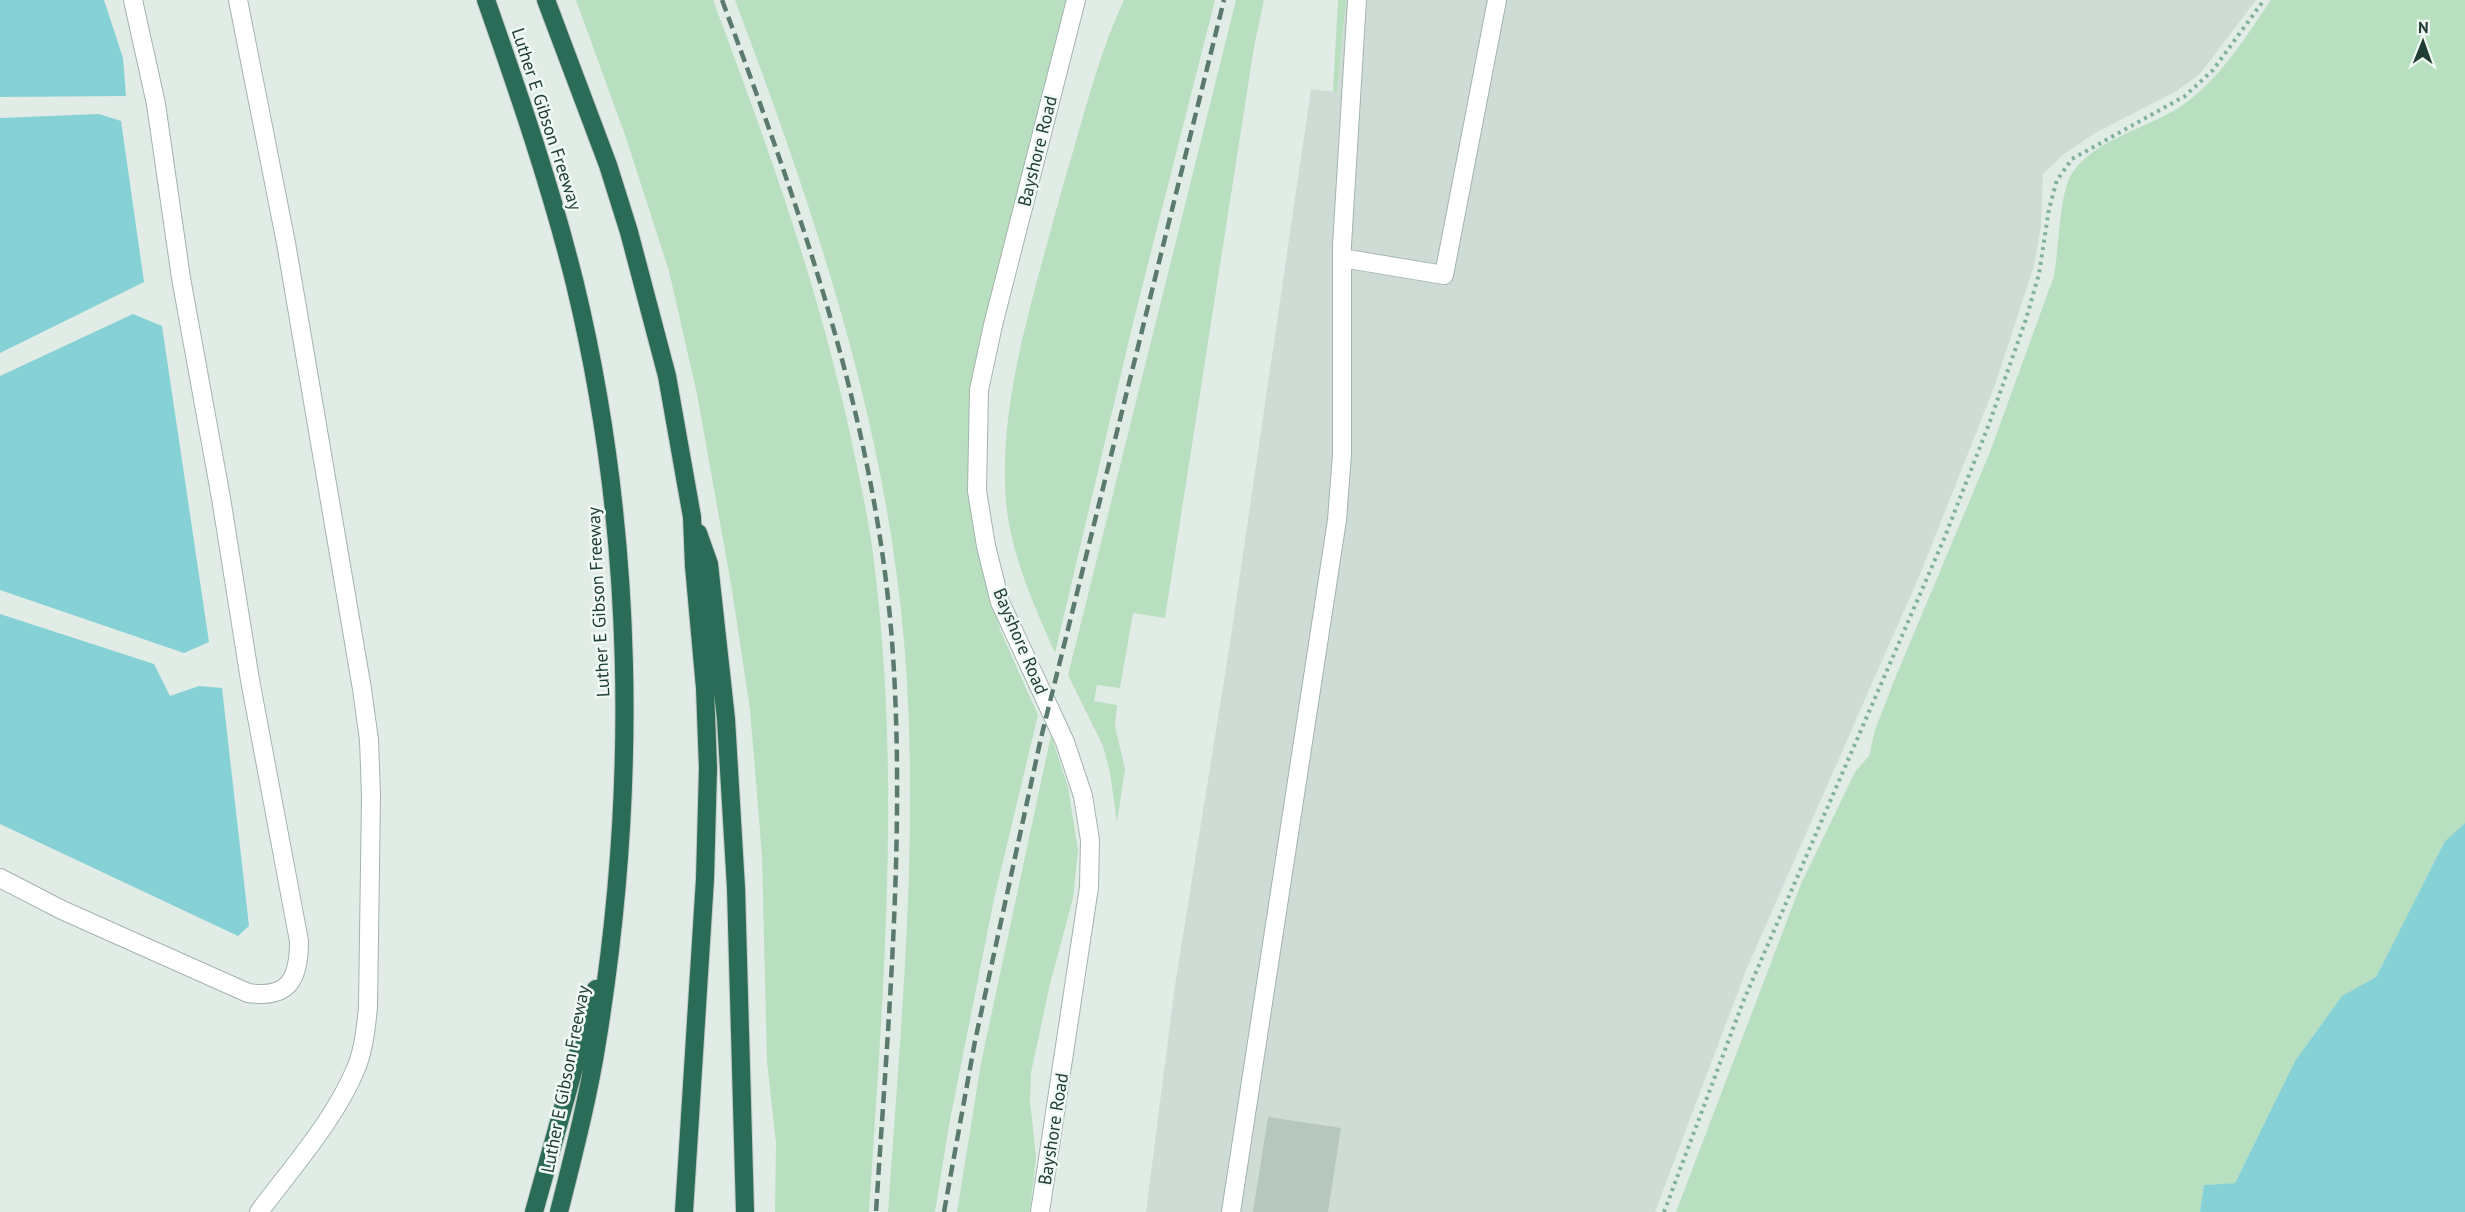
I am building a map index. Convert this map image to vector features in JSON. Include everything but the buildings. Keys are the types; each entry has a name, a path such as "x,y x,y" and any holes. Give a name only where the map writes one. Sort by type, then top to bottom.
{"highway":[{"name":"Luther E Gibson Freeway","path":"486,0 535,143 565,243 593,371 607,457 620,585 625,712 623,800 614,927 597,1045 559,1212"},
{"name":"Luther E Gibson Freeway","path":"546,0 608,165 629,232 667,376 692,517 693,566 705,688 708,768 705,879 684,1212"},
{"path":"692,517 709,564 726,719 736,888 745,1212"},
{"path":"534,1212 614,927"}],"street":[{"path":"0,878 62,910 248,993 265,996 281,991 293,979 299,963 299,941 250,680 221,498 181,278 156,104 133,0"},
{"path":"238,0 286,243 325,464 362,689 369,740 371,795 368,1007 365,1035 358,1064 345,1092 324,1124 259,1212"},
{"name":"Bayshore Road","path":"1040,1212 1089,887 1090,840 1083,796 1065,742 1000,602 977,491 979,390 993,325 1076,0"},
{"path":"1230,1212 1337,520 1343,443 1342,258 1357,0"},
{"path":"1342,258 1444,275 1497,0"}],"path":[{"path":"1664,1212 1743,1002 1944,539 1989,424 2036,285 2049,209 2057,180 2072,159 2185,96 2213,70 2264,0"}],"shaded area":[{"path":"1346,0 2256,0 2200,74 2175,92 2095,133 2063,155 2043,174 2041,226 2034,266 1995,385 1921,572 1747,968 1655,1212 1146,1212 1175,985 1230,643 1311,89 1337,92"}],"green space":[{"path":"576,0 713,0 753,108 808,271 838,382 871,539 882,636 887,719 888,801 884,966 869,1212 775,1212 776,1143 767,1062 762,855 750,710 732,590 697,394 669,271 626,138"},
{"path":"735,0 1067,0 988,311 969,472 972,517 982,569 1001,632 1038,715 994,899 949,1125 935,1212 888,1212 907,926 910,784 904,641 881,476 863,395 818,235"},
{"path":"1124,0 1215,0 1134,319 1055,653 1018,561 1009,522 1005,473 1009,415 1018,358 1059,199 1095,76"},
{"path":"1236,0 1264,0 1254,47 1165,618 1133,613 1120,688 1097,685 1094,701 1117,705 1115,726 1125,769 1117,822 1110,773 1103,746 1068,675"},
{"path":"1338,0 1346,0 1337,93 1333,91"},
{"path":"2271,0 2465,0 2465,823 2445,841 2376,977 2342,996 2295,1061 2235,1183 2204,1185 2200,1212 1676,1212 1801,884 1855,772 1869,756 1875,730 1894,681 1990,452 2054,276 2061,211 2070,177 2091,154 2120,136 2167,115 2194,96 2219,72"},
{"path":"1051,735 1068,787 1078,850 1073,898 1050,984 1031,1073 1030,1101 1036,1157 1030,1212 957,1212 981,1063"}],"water":[{"path":"0,0 104,0 123,58 126,96 0,97"},
{"path":"99,114 121,121 144,282 0,353 0,118"},
{"path":"133,314 162,326 209,642 184,653 0,590 0,376"},
{"path":"0,614 154,664 170,696 199,686 222,688 249,926 238,936 0,824"},
{"path":"2465,823 2465,1212 2200,1212 2204,1185 2235,1183 2295,1061 2342,996 2376,977 2445,841"}],"railway":[{"path":"722,0 779,156 830,314 869,476 883,558 892,641 897,784 894,927 876,1212"},
{"path":"944,1212 975,1041 1041,738 1224,0"}]}
